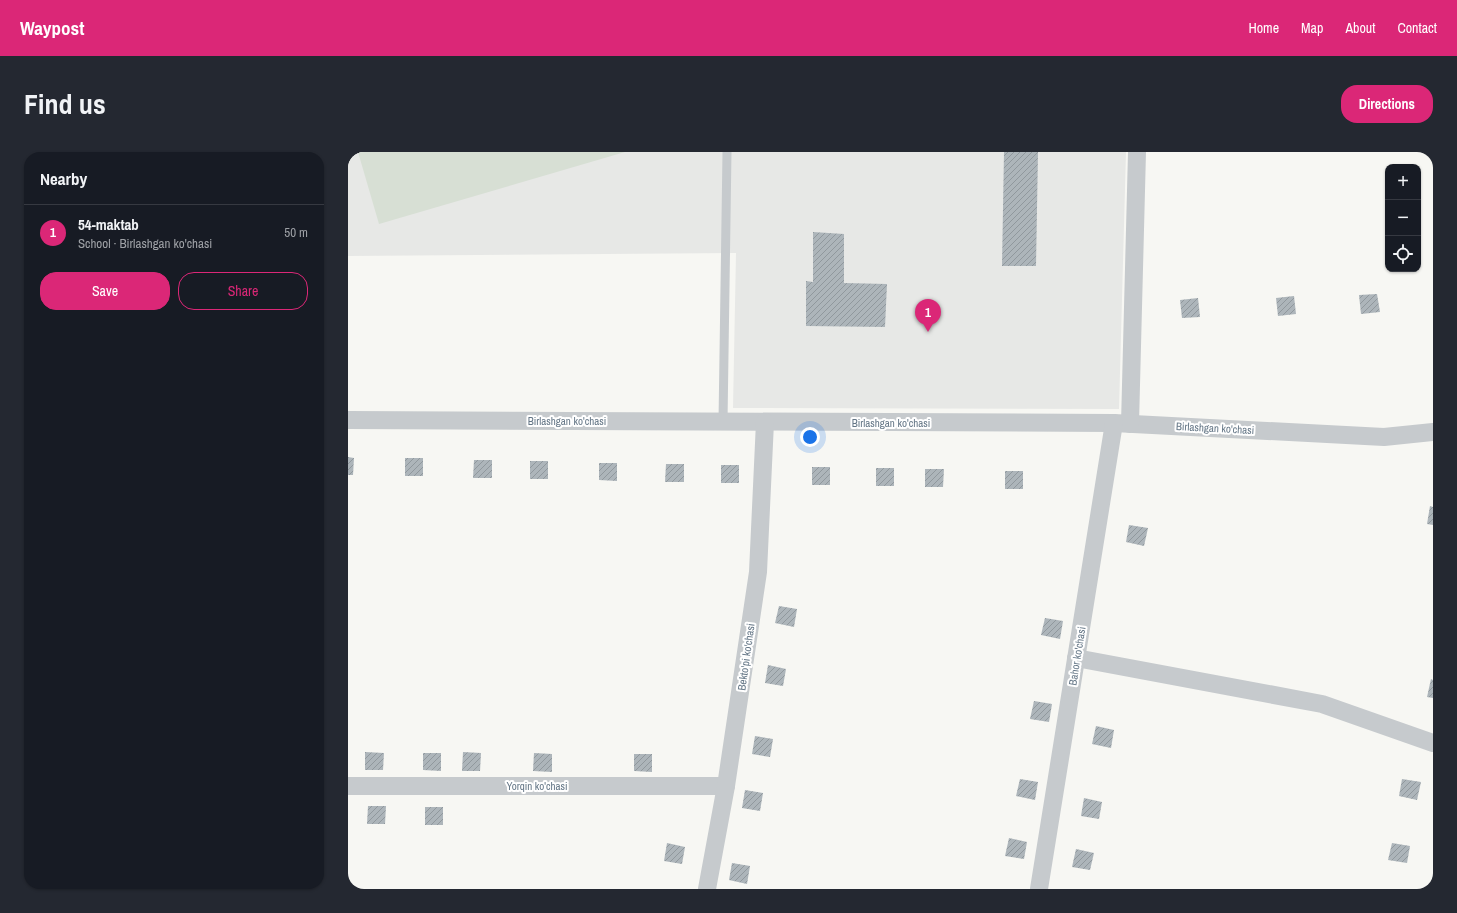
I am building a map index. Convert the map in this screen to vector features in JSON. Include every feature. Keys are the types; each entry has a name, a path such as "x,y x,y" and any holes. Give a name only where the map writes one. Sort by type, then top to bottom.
{"street":[{"name":"Bahor ko'chasi","path":"1039,889 1076,658 1122,423 1137,152"},
{"name":"Birlashgan ko'chasi","path":"348,420 1122,423 1384,437 1433,432"},
{"name":"Bekto'pi ko'chasi","path":"707,889 726,786 758,572 765,422"},
{"path":"1076,658 1322,704 1433,743"},
{"name":"Yorqin ko'chasi","path":"348,786 726,786"}],"lane":[{"path":"722,422 727,152"}],"shaded area":[{"path":"348,152 1126,152 1119,409 733,408 736,253 348,256"},
{"path":"358,152 625,152 379,224"}],"building":[{"path":"1004,152 1038,152 1036,266 1002,266"},
{"path":"813,232 844,234 844,283 887,284 885,327 806,326 806,281 813,282"},
{"path":"1377,294 1380,312 1361,314 1359,295"},
{"path":"1294,296 1296,314 1278,316 1276,298"},
{"path":"1198,298 1200,317 1182,318 1180,300"},
{"path":"348,457 354,458 353,475 348,475"},
{"path":"405,458 423,458 423,476 405,476"},
{"path":"474,460 492,460 492,478 473,478"},
{"path":"530,461 548,461 548,479 530,479"},
{"path":"599,463 617,463 617,481 599,480"},
{"path":"666,464 684,464 684,482 665,482"},
{"path":"721,465 739,465 739,483 721,483"},
{"path":"812,467 830,467 830,485 812,485"},
{"path":"876,468 894,468 894,486 876,486"},
{"path":"925,469 944,469 943,487 925,487"},
{"path":"1005,471 1023,471 1023,489 1005,489"},
{"path":"1430,506 1433,507 1433,525 1427,524"},
{"path":"1129,525 1148,528 1144,546 1126,542"},
{"path":"779,606 797,609 794,627 775,623"},
{"path":"1045,618 1063,621 1060,639 1041,635"},
{"path":"768,665 786,669 783,686 765,683"},
{"path":"1431,679 1433,680 1433,698 1427,697"},
{"path":"1034,701 1052,704 1049,722 1030,719"},
{"path":"1096,726 1114,730 1111,748 1092,744"},
{"path":"755,736 773,739 770,757 752,754"},
{"path":"365,752 384,753 383,770 365,770"},
{"path":"463,752 481,753 480,771 462,771"},
{"path":"423,753 441,753 441,771 423,770"},
{"path":"534,753 552,754 552,772 533,771"},
{"path":"634,754 652,754 652,772 634,771"},
{"path":"1020,779 1038,782 1035,800 1016,796"},
{"path":"1402,779 1421,782 1417,800 1399,796"},
{"path":"745,790 763,793 760,811 742,808"},
{"path":"1084,798 1102,802 1099,819 1081,816"},
{"path":"368,806 386,806 385,824 367,824"},
{"path":"425,807 443,807 443,825 425,825"},
{"path":"1009,838 1027,842 1024,859 1005,856"},
{"path":"667,843 685,847 682,864 664,861"},
{"path":"1392,843 1410,846 1407,863 1388,860"},
{"path":"1076,849 1094,853 1090,870 1072,867"},
{"path":"732,863 750,866 747,884 729,880"}],"place":[{"name":"54-maktab","path":"928,332"}]}
